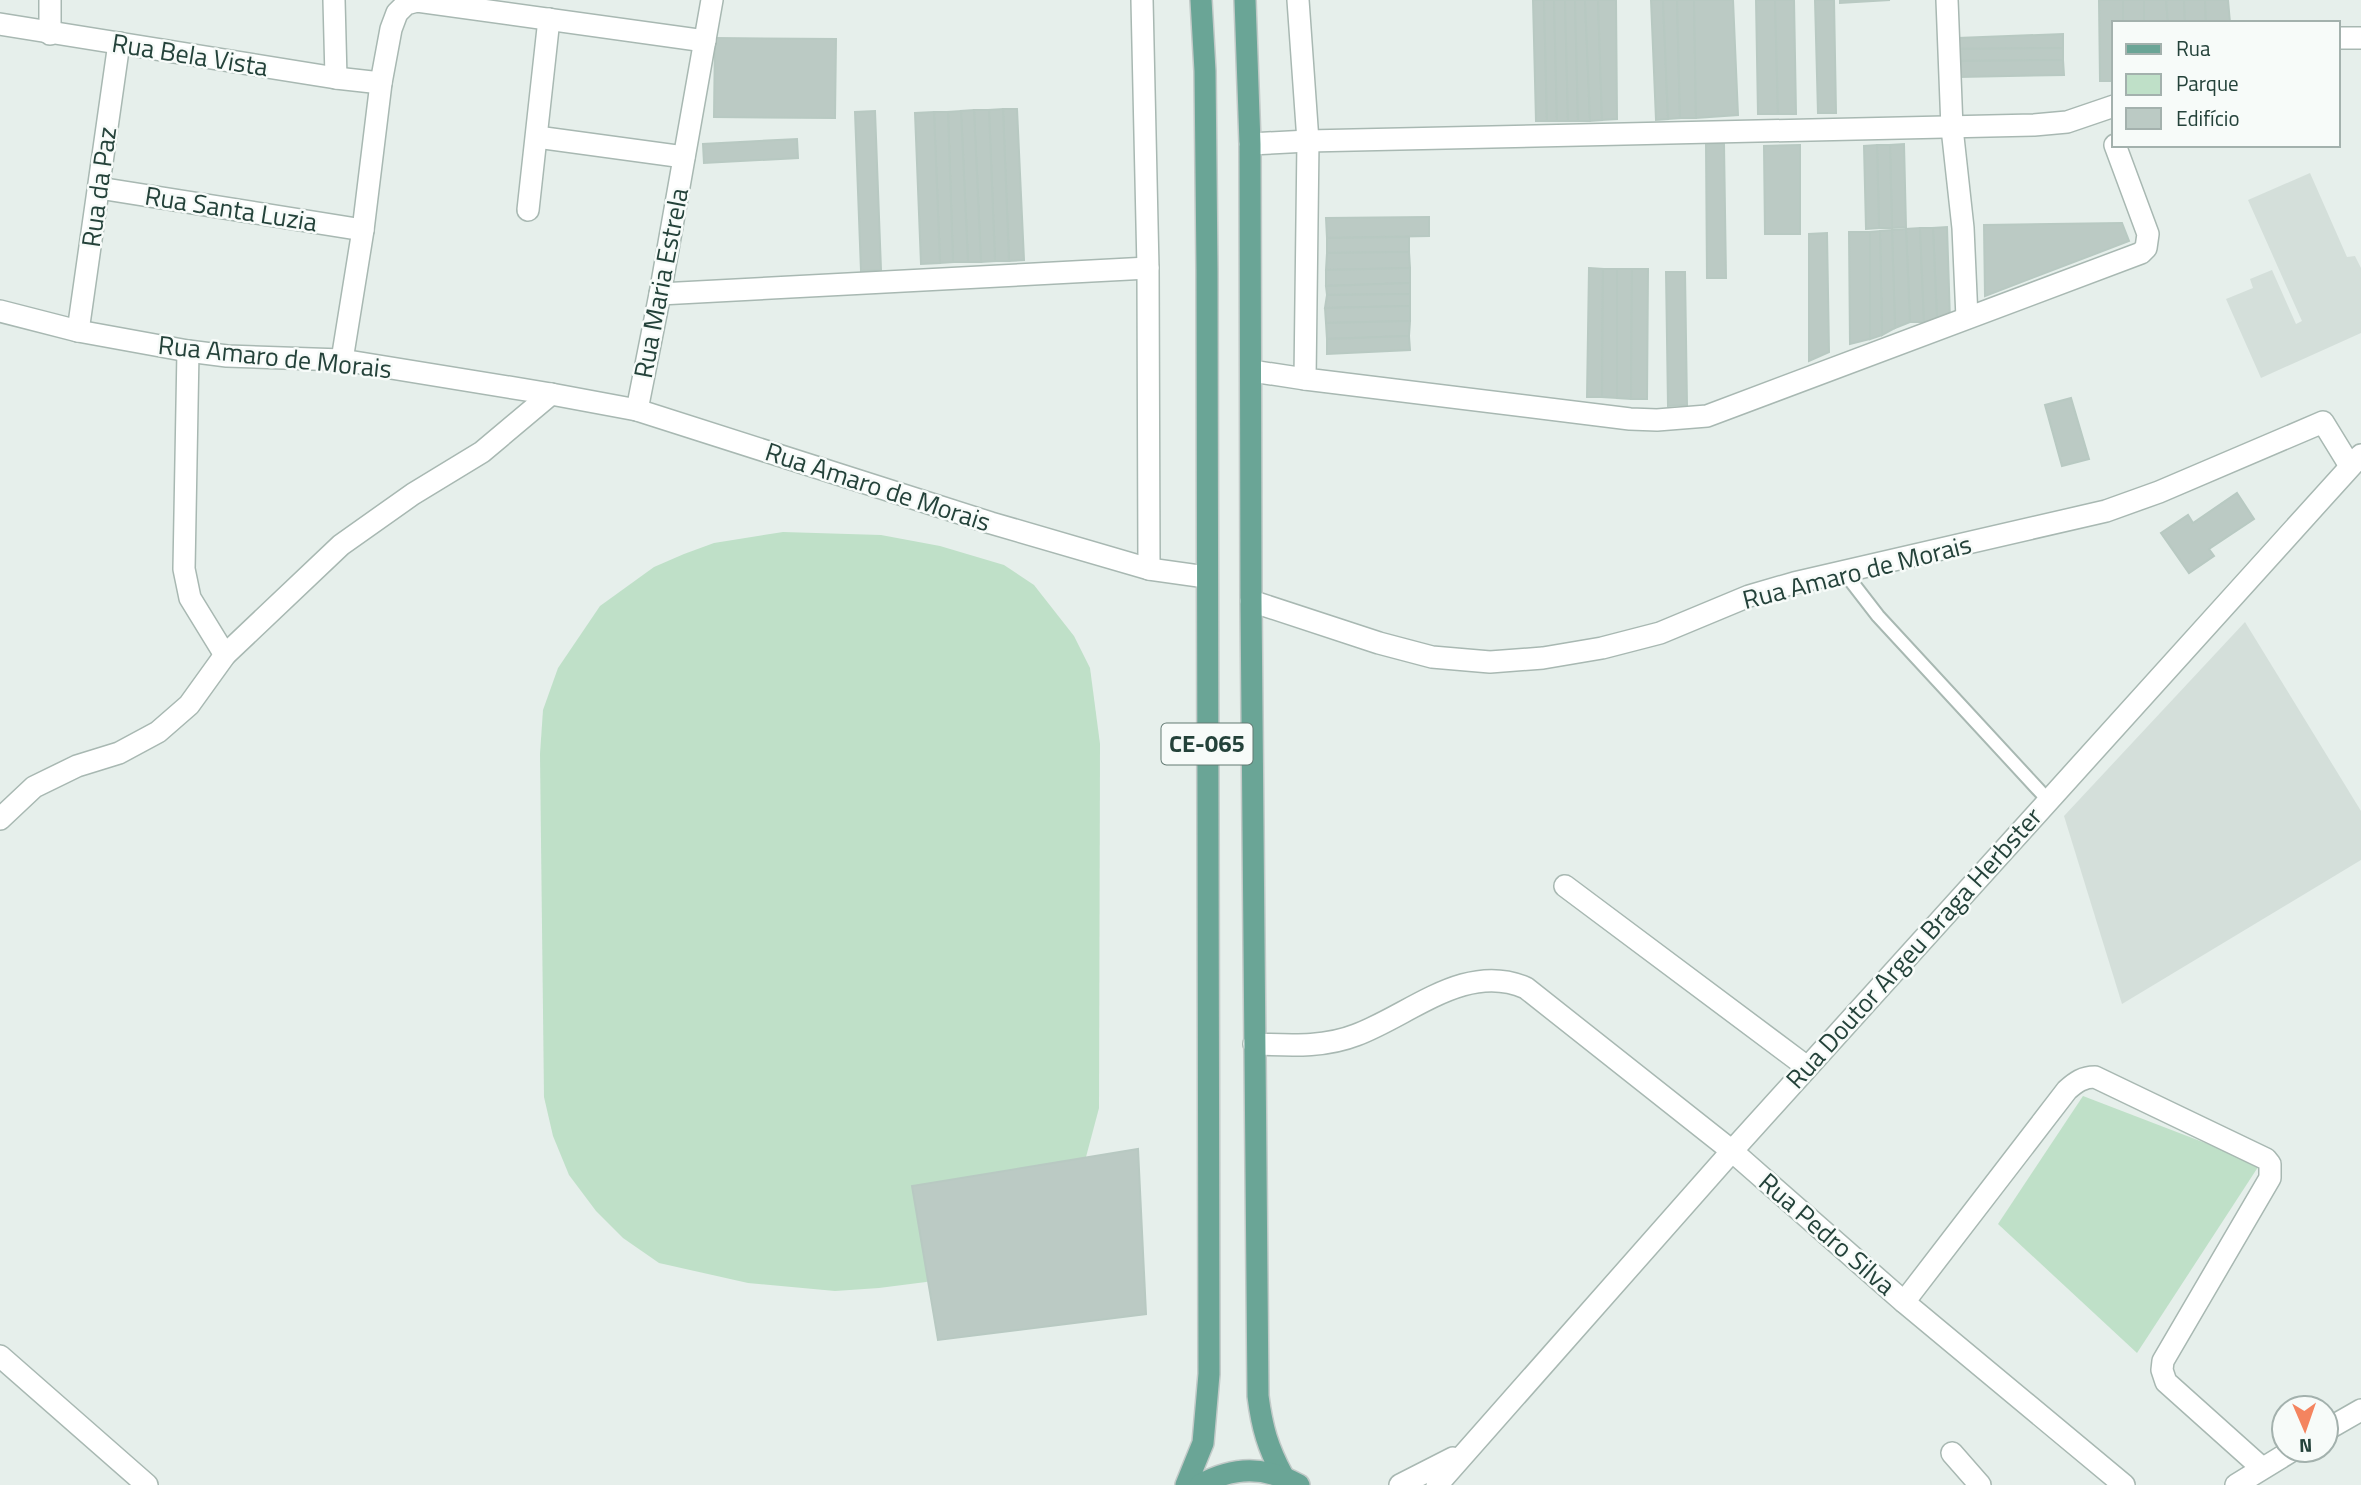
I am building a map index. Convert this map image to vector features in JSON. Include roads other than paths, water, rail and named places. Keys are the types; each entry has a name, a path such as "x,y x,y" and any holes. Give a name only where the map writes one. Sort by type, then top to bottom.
{"main road":[{"name":"CE-065","path":"1186,1485 1203,1443 1209,1374 1205,71 1201,0"},
{"name":"CE-065","path":"1245,0 1250,144 1258,1396 1268,1447 1291,1481"},
{"name":"CE-065","path":"1200,1485 1216,1476 1243,1469 1291,1481"}],"street":[{"path":"50,0 50,34"},
{"path":"334,0 335,78"},
{"name":"Rua Maria Estrela","path":"637,410 712,0"},
{"path":"1142,0 1148,268 1149,569"},
{"path":"1298,0 1308,141 1305,379"},
{"path":"1947,0 1952,128 1963,228 1967,318"},
{"path":"342,360 363,230 381,83 391,29 397,13 405,4 417,1 705,41"},
{"path":"528,210 550,19"},
{"name":"Rua Bela Vista","path":"0,24 50,34 381,83"},
{"path":"2340,38 2361,38"},
{"name":"Rua da Paz","path":"78,331 119,43"},
{"path":"1250,144 2034,125 2067,122 2108,109 2112,133"},
{"name":"Rua Maria Estrela","path":"537,137 684,157"},
{"path":"1252,371 1630,419 1684,419 1707,416 2141,253 2146,248 2148,234 2115,147"},
{"name":"Rua Santa Luzia","path":"99,188 363,230"},
{"path":"660,294 1148,268"},
{"name":"Rua Amaro de Morais","path":"0,310 78,331 188,351 228,356 342,360 637,410 964,514 1149,569 1206,578"},
{"path":"188,351 184,569 190,598 225,655"},
{"path":"0,819 34,786 76,766 119,753 158,732 189,705 225,655 341,545 413,494 482,452 551,394"},
{"name":"Rua Amaro de Morais","path":"1251,601 1379,643 1432,657 1490,662 1543,658 1602,648 1660,633 1749,596 2106,511 2160,492 2323,422 2356,460"},
{"name":"Rua Doutor Argeu Braga Herbster","path":"1437,1485 1807,1067 2356,460"},
{"path":"1565,886 1807,1067"},
{"name":"Rua Pedro Silva","path":"1254,1044 1306,1045 1355,1036 1421,1001 1466,984 1496,980 1511,981 1526,988 1732,1151 1904,1302 2124,1485"},
{"path":"1904,1302 2067,1090 2077,1081 2095,1077 2266,1159 2271,1170 2270,1178 2163,1361 2162,1370 2166,1382 2262,1468"},
{"path":"0,1356 147,1485"},
{"path":"2340,1422 2361,1409"},
{"name":"Rua Doutor Argeu Braga Herbster","path":"1400,1485 1437,1468 1473,1446"},
{"path":"1952,1453 1980,1485"},
{"path":"2236,1485 2270,1463"}],"lane":[{"path":"1844,572 1878,616 2048,800"}]}
